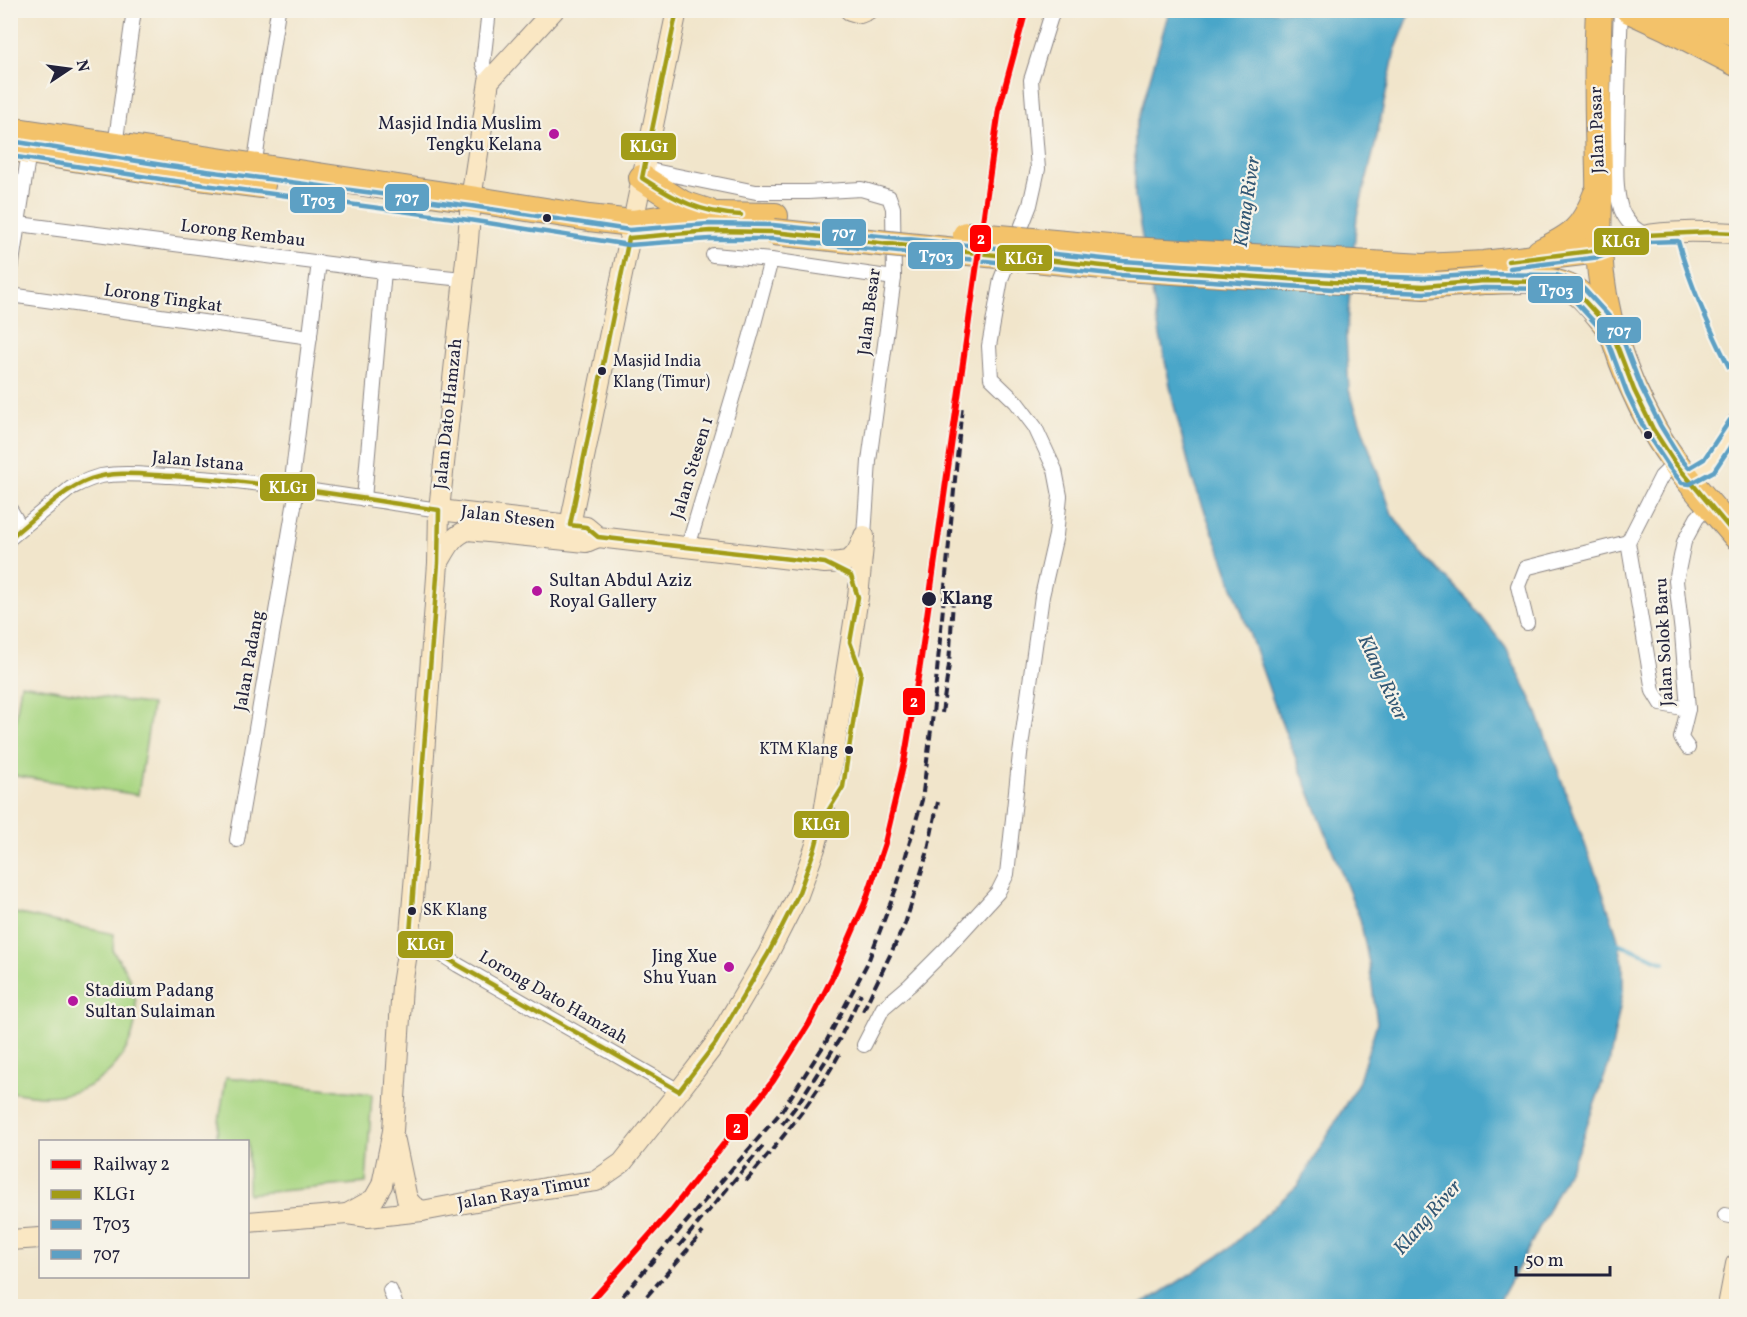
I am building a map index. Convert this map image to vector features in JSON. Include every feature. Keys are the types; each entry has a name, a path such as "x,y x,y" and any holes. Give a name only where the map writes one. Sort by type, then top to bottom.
{"highway":[{"name":"Jalan Pasar","path":"1599,10 1596,79 1600,184 1599,250 1601,277 1611,330"},
{"path":"1629,10 1737,26"},
{"path":"1672,17 1737,33"},
{"path":"1672,17 1737,52"},
{"path":"1672,17 1737,63"},
{"path":"10,130 254,167 470,206 631,230 710,231 774,224"},
{"path":"20,149 180,174 470,206"},
{"path":"643,174 683,204 719,215 774,224 1131,250 1411,266 1556,282 1579,294 1611,330 1634,390 1653,429 1681,470 1737,536"},
{"path":"1484,273 1538,253 1562,242 1578,230 1590,210 1600,184"},
{"path":"631,230 665,218 719,215"},
{"path":"1517,260 1599,250"}],"main road":[{"path":"489,81 554,10"},
{"path":"850,10 860,13 867,10"},
{"path":"570,525 643,174 673,16"},
{"name":"Jalan Dato Hamzah","path":"393,1131 402,985 410,934 438,563 438,510 470,206 489,81"},
{"path":"1599,250 1618,242 1646,235 1692,232 1737,233"},
{"path":"1681,470 1709,465 1737,424"},
{"name":"Jalan Stesen","path":"438,510 586,527 598,537 825,563 847,562 858,551 864,536"},
{"path":"438,563 451,541 460,533 468,530 586,543 598,537"},
{"name":"Jalan Raya Timur","path":"249,1222 347,1214 368,1217 422,1211 596,1181 622,1163 715,1044 768,954 798,895 824,819 858,597 864,536"},
{"name":"Jalan Stesen","path":"825,563 851,576 858,597"},
{"path":"393,1131 407,1199 422,1211"},
{"path":"347,1214 374,1199 382,1185 393,1131"},
{"path":"10,1240 39,1238"},
{"path":"1728,1306 1737,1264"}],"street":[{"path":"115,146 134,10"},
{"path":"254,167 278,10"},
{"path":"489,10 483,64 489,81"},
{"path":"864,1045 883,1008 917,978 998,892 1007,873 1020,754 1042,596 1056,535 1060,496 1055,470 1035,428 1016,402 991,378 989,346 1001,279 1030,205 1038,169 1031,80 1053,10"},
{"path":"1621,10 1616,171 1618,198 1628,222 1635,230 1646,235"},
{"path":"10,276 19,224 20,149"},
{"name":"Jalan Besar","path":"643,174 756,192 861,189 889,197 893,208 894,278 869,461 864,536"},
{"name":"Lorong Rembau","path":"19,224 463,279"},
{"path":"713,255 771,260 894,278"},
{"name":"Jalan Stesen 1","path":"688,547 771,260"},
{"path":"294,489 319,262"},
{"path":"364,499 384,271"},
{"name":"Lorong Tingkat","path":"10,295 310,337"},
{"path":"1681,470 1661,477 1628,542 1653,691 1661,704 1688,709"},
{"name":"Jalan Istana","path":"16,533 71,488 83,481 116,474 196,478 294,489 438,510"},
{"name":"Jalan Padang","path":"237,840 294,489"},
{"name":"Jalan Solok Baru","path":"1688,748 1681,738 1688,709 1676,581 1684,542 1696,518 1710,504"},
{"path":"10,509 16,533"},
{"path":"1527,623 1518,586 1525,568 1628,542"},
{"name":"Lorong Dato Hamzah","path":"410,934 459,965 680,1091"},
{"path":"389,1306 390,1290 396,1306"}],"green space":[{"path":"21,684 152,705 138,795 11,775 11,751"},
{"name":"Stadium Padang Sultan Sulaiman","path":"10,912 114,934 113,951 123,965 134,991 136,1009 134,1026 121,1057 97,1081 82,1089 51,1096 11,1092"},
{"path":"226,1077 372,1094 366,1183 249,1194 249,1140 216,1140"}],"water":[{"name":"Klang River","path":"1169,11 1411,11 1395,51 1357,216 1346,335 1349,390 1392,514 1420,551 1470,602 1506,648 1534,705 1605,899 1623,962 1623,991 1609,1064 1577,1153 1497,1306 1138,1306 1227,1250 1298,1185 1358,1083 1377,1023 1360,919 1276,709 1192,478 1173,401 1135,198 1135,131"}],"waterway":[{"path":"1615,942 1664,962"}],"railway":[{"path":"614,1306 781,1112 826,1042 868,962 897,886 922,800 933,714 962,405"},
{"path":"942,713 949,665 953,600"},
{"path":"863,1011 905,924 927,854 938,802"},
{"path":"782,1124 839,1040 861,994"},
{"path":"746,1181 808,1104 840,1053"},
{"path":"679,1246 764,1145"},
{"path":"638,1306 703,1232"}],"rail line":[{"name":"2","path":"587,1306 672,1210 773,1081 809,1024 865,903 885,843 904,762 920,665 999,109 1026,10"}],"transit line":[{"name":"KLG1","path":"677,10 642,178 689,204 726,214 741,215"},
{"name":"707","path":"11,141 169,166 471,206 629,230 709,224 773,225 1123,261 1333,275 1424,278 1484,274 1556,275 1572,280 1584,289 1617,325 1641,387 1660,425 1689,468 1704,459 1730,420"},
{"name":"T703","path":"10,156 167,180 469,220 629,245 710,239 773,239 1121,275 1333,289 1424,293 1484,288 1554,289 1574,300 1605,334 1627,393 1646,432 1682,483 1690,484 1714,471 1736,438"},
{"name":"KLG1","path":"10,538 49,505 80,484 101,476 121,474 239,482 439,510 438,563 410,934 458,965 679,1091 715,1044 768,954 798,895 823,819 843,787 861,672 850,642 858,597 851,576 825,563 598,537 586,527 570,525 629,238 710,231 773,232 1122,268 1333,282 1424,286 1484,281 1555,282 1569,287 1579,295 1611,330 1634,390 1653,429 1675,463 1736,536"},
{"name":"KLG1","path":"1508,261 1599,250 1646,235 1736,233"},
{"name":"T703","path":"1510,268 1600,257 1647,242 1678,241 1700,306 1729,367"}],"place":[{"name":"Masjid India Muslim Tengku Kelana","path":"554,134"},
{"name":"Masjid India Klang (Timur)","path":"602,371"},
{"name":"Sultan Abdul Aziz Royal Gallery","path":"537,591"},
{"name":"Klang","path":"929,599"},
{"name":"KTM Klang","path":"849,750"},
{"name":"SK Klang","path":"412,911"},
{"name":"Jing Xue Shu Yuan","path":"729,967"},
{"name":"Stadium Padang Sultan Sulaiman","path":"73,1001"}]}
